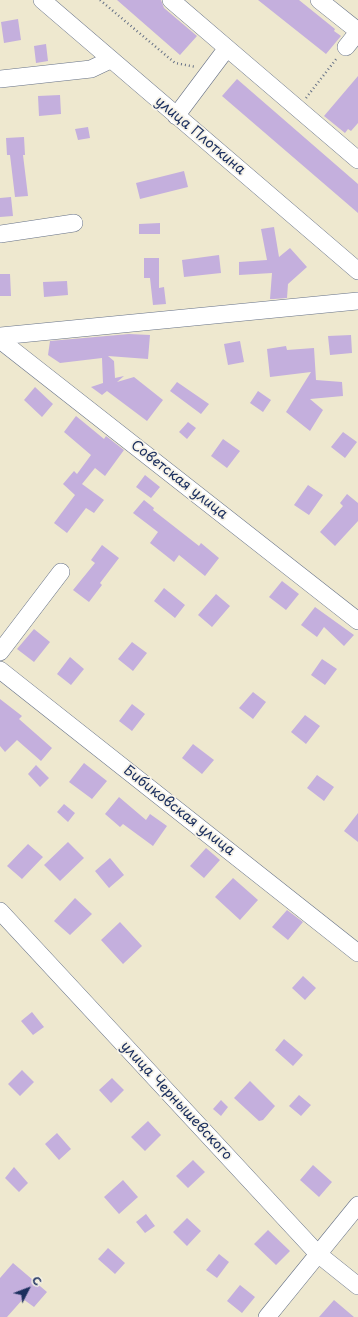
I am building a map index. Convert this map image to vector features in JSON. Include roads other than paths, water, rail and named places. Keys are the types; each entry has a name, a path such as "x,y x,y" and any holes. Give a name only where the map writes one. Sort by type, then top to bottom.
{"street":[{"name":"улица Плоткина","path":"42,0 110,60 358,270"},
{"path":"172,0 298,109 356,155"},
{"path":"319,0 358,32 346,47"},
{"path":"176,116 227,48"},
{"path":"0,79 91,69 110,60"},
{"path":"0,234 74,223"},
{"path":"0,336 358,300"},
{"name":"Советская улица","path":"0,340 358,621"},
{"path":"0,652 61,572"},
{"name":"Бибиковская улица","path":"0,670 358,953"},
{"name":"улица Чернышевского","path":"0,911 318,1254 358,1286"},
{"path":"267,1317 358,1205"}]}
